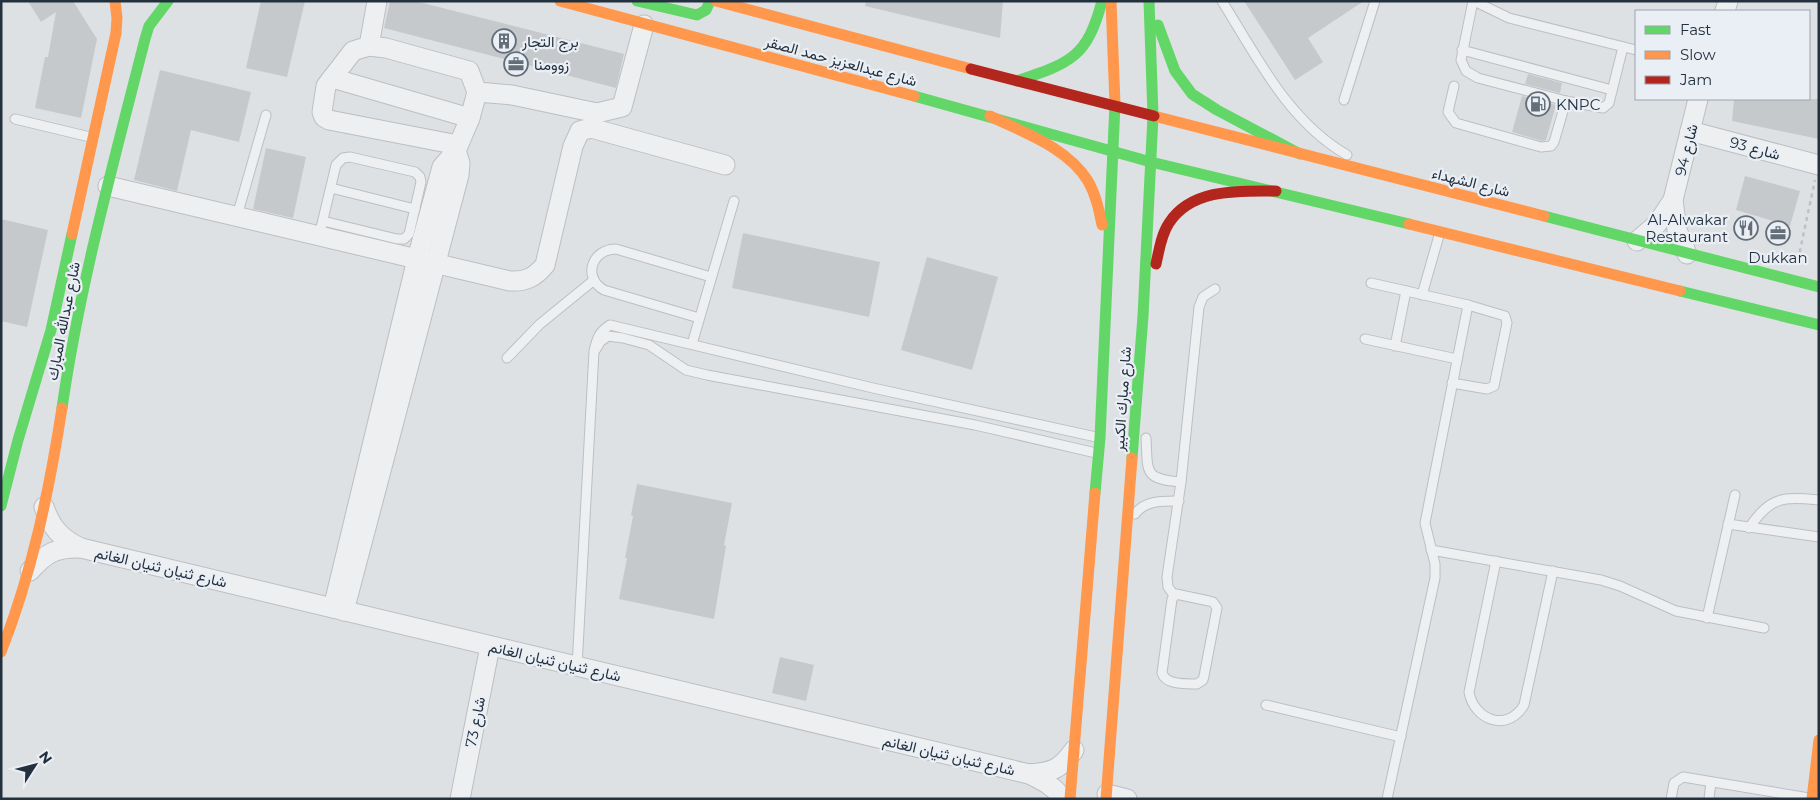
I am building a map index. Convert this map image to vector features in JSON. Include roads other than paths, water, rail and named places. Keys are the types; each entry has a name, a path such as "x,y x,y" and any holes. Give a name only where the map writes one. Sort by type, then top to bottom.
{"main road":[{"name":"شارع عبدالله المبارك","path":"1,506 24,418 51,330 116,33 115,1"},
{"name":"شارع عبدالله المبارك","path":"1,652 16,617 44,507 73,337 145,39 149,26 168,1"},
{"name":"شارع عبدالعزيز حمد الصقر","path":"560,1 990,116 1114,153"},
{"path":"638,1 697,15 706,10 710,1"},
{"name":"شارع عبدالعزيز حمد الصقر","path":"716,1 1115,106"},
{"path":"1017,81 1058,67 1076,56 1092,35 1102,1"},
{"name":"شارع مبارك الكبير","path":"1070,799 1100,438 1114,153 1115,106 1112,1"},
{"path":"1150,1 1171,62 1186,88 1207,105 1300,154"},
{"name":"شارع مبارك الكبير","path":"1106,796 1143,316 1153,116 1150,1"},
{"name":"شارع الشهداء","path":"1115,106 1819,287"},
{"path":"990,116 1057,150 1081,169 1090,181 1098,202 1108,266"},
{"path":"1114,153 1819,325"},
{"path":"1143,316 1164,234 1168,224 1178,211 1191,201 1204,197 1245,191 1276,191"},
{"path":"24,418 28,415 44,413 54,418 59,427"},
{"path":"1,624 11,621 16,617"},
{"path":"1812,799 1819,740"}],"street":[{"path":"369,46 377,1"},
{"path":"476,92 512,95 597,113 622,107 644,25"},
{"path":"339,610 426,261 459,175 460,163 457,148 470,118 476,92 469,71 386,48 369,46 353,51 326,86 322,112 326,119 457,148"},
{"path":"332,78 470,118"},
{"name":"شارع 94","path":"1637,241 1657,224 1673,200 1698,100"},
{"path":"108,186 237,216 321,228 426,261 510,281 525,280 539,273 545,265 549,255 574,146 580,131 591,128 725,165"},
{"name":"شارع 93","path":"1690,131 1818,165"},
{"name":"شارع 94","path":"1673,200 1677,230 1688,254"},
{"path":"44,507 48,520 57,532 68,542 81,548"},
{"path":"28,573 40,560 52,552 66,548 81,548"},
{"name":"شارع ثنيان ثنيان الغانم","path":"81,548 1029,774"},
{"name":"شارع 73","path":"460,799 490,646"},
{"path":"1029,774 1059,768 1074,750"},
{"path":"1029,774 1045,781 1058,791 1063,799"},
{"path":"1106,796 1126,799"}],"lane":[{"path":"1222,1 1294,112 1314,132 1337,150 1382,175"},
{"path":"1344,100 1375,1"},
{"path":"1623,47 1609,103 1603,108 1566,101 1471,75 1462,66 1461,60 1473,1 1509,18 1635,50"},
{"path":"1462,50 1612,90"},
{"path":"1454,86 1448,112 1456,123 1541,147 1551,146 1554,142 1566,101"},
{"path":"237,216 266,115"},
{"path":"15,119 92,137"},
{"path":"346,157 415,172 420,177 421,182 415,209 409,234 400,240 321,228 336,165 346,157"},
{"path":"331,188 415,209"},
{"path":"692,344 734,201"},
{"path":"1422,295 1440,232"},
{"path":"699,318 604,290 594,280 592,268 594,260 603,251 612,249 711,277"},
{"path":"507,358 540,324 594,280"},
{"path":"1371,283 1501,314 1506,320 1495,383 1491,389 1452,383"},
{"path":"1174,595 1168,587 1167,577 1179,501 1199,307 1203,297 1215,288"},
{"path":"1395,346 1406,291"},
{"path":"1387,799 1435,578 1435,564 1425,523 1468,305"},
{"path":"577,667 594,351 596,338 602,330 610,325 873,388 1100,438"},
{"path":"594,351 600,342 608,336 623,338 649,346 686,370 975,425 1098,454"},
{"path":"1365,339 1457,359"},
{"path":"1136,411 1143,417 1145,424 1147,465 1150,473 1162,481 1181,482"},
{"path":"1707,618 1735,495"},
{"path":"1749,528 1758,514 1769,504 1789,498 1819,500"},
{"path":"1126,533 1131,520 1140,508 1160,501 1179,501"},
{"path":"1728,524 1819,537"},
{"path":"1431,550 1601,580 1620,586 1676,611 1764,628"},
{"path":"1496,561 1469,692 1472,704 1476,710 1492,720 1510,718 1521,710 1524,705 1553,571"},
{"path":"1179,594 1213,602 1217,608 1204,676 1200,683 1197,684 1170,681 1163,676 1170,609 1174,595 1179,594"},
{"path":"1266,704 1400,737"},
{"path":"1671,799 1674,783 1683,777 1812,799"},
{"path":"1709,799 1711,782"}],"place":[{"name":"برج التجار","path":"504,41"},
{"name":"زوومنا","path":"516,64"},
{"name":"KNPC","path":"1538,104"},
{"name":"Al-Alwakar Restaurant","path":"1746,228"},
{"name":"Dukkan","path":"1778,233"}]}
